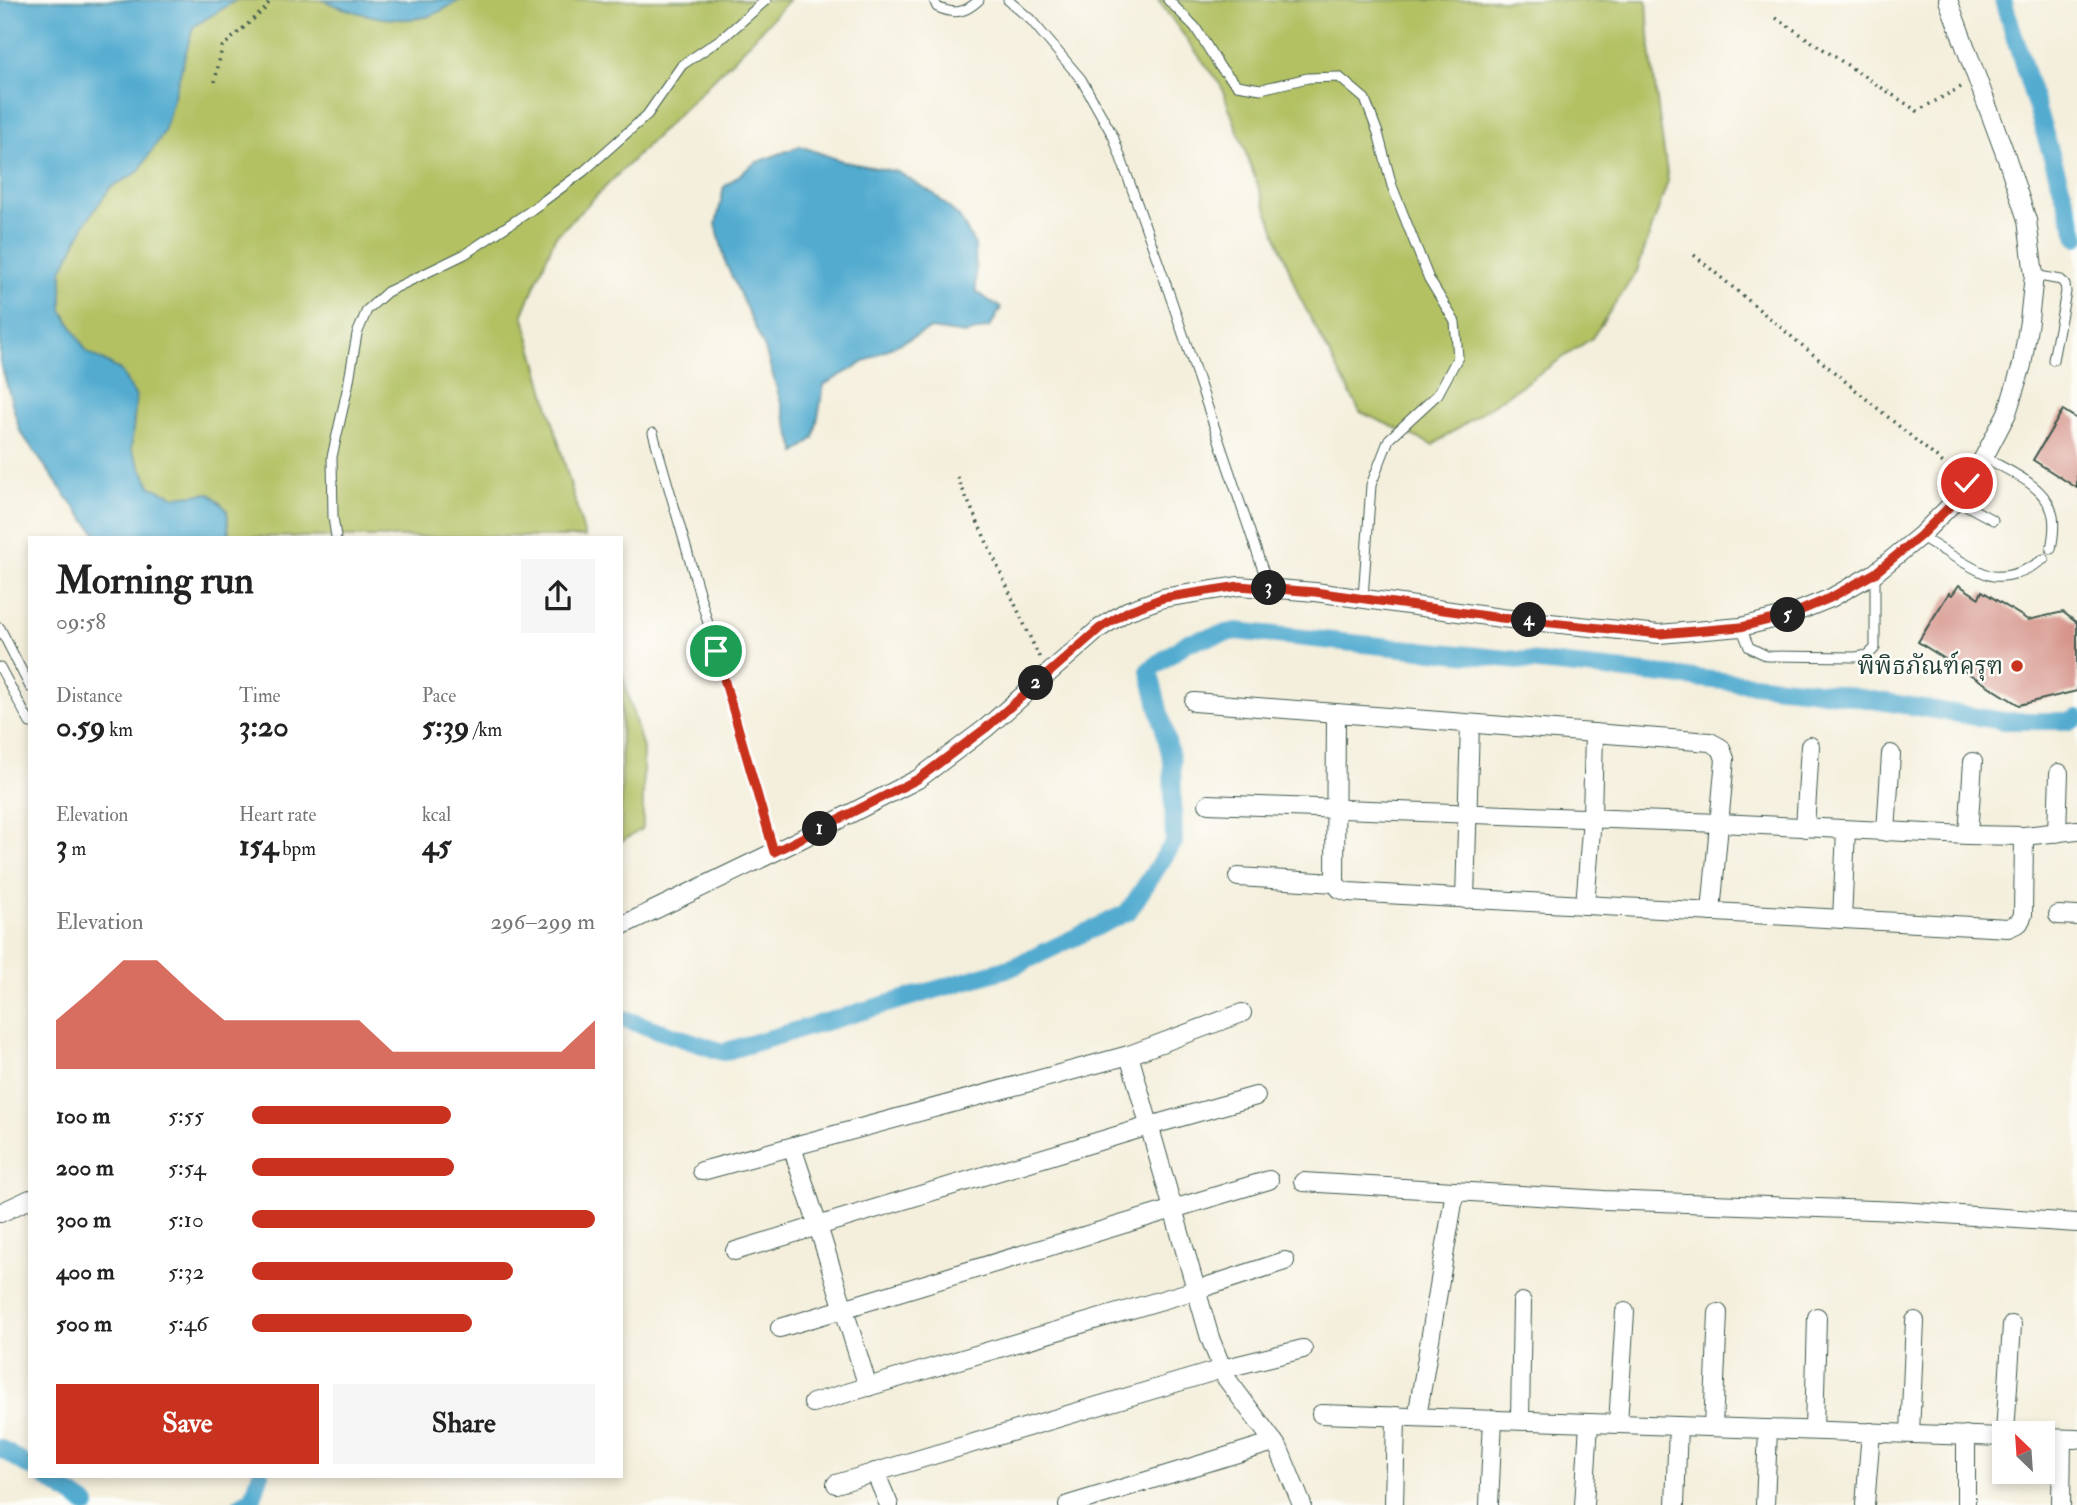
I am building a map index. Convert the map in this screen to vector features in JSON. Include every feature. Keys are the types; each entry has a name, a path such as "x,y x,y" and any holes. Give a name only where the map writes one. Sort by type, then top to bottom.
{"street":[{"path":"623,925 918,779 986,728 1100,628 1128,611 1163,598 1239,586 1269,588 1363,598 1501,618 1660,634 1741,627 1790,615 1830,598 1875,573 1920,536 1956,500 1984,457 2007,413 2022,365 2034,275 2026,220 1948,0"},
{"path":"1194,702 1710,742 1721,748 1726,759 1711,912"},
{"path":"1336,713 1335,883 1348,892 2008,928 2020,923 2023,915 2024,836"},
{"path":"1465,899 1470,724"},
{"path":"1585,905 1592,818 1594,733"},
{"path":"1805,828 1810,746"},
{"path":"1886,832 1891,754"},
{"path":"1968,835 1973,762"},
{"path":"2057,833 2059,773"},
{"path":"1208,804 1718,822 1968,835 2024,836 2077,830"},
{"path":"1842,919 1846,830"},
{"path":"1238,877 1335,883"},
{"path":"2058,915 2077,916"},
{"path":"702,1171 1129,1055 1242,1013"},
{"path":"1129,1055 1210,1338 1226,1378 1279,1449 1302,1505"},
{"path":"735,1251 1256,1096"},
{"path":"792,1147 868,1387"},
{"path":"780,1328 1269,1180"},
{"path":"1303,1182 1604,1200 1900,1211 2077,1223"},
{"path":"1417,1417 1455,1191"},
{"path":"0,1213 28,1200"},
{"path":"813,1404 1285,1261"},
{"path":"1520,1420 1522,1302"},
{"path":"1618,1424 1625,1312"},
{"path":"1713,1427 1718,1312"},
{"path":"1814,1430 1818,1317"},
{"path":"1910,1433 1915,1321"},
{"path":"2005,1421 2012,1325"},
{"path":"836,1484 1222,1369 1303,1349"},
{"path":"1321,1414 1992,1435"},
{"path":"1394,1505 1396,1416"},
{"path":"1489,1505 1493,1419"},
{"path":"1584,1505 1589,1423"},
{"path":"1675,1505 1678,1426"},
{"path":"1765,1505 1768,1429"},
{"path":"1866,1505 1871,1432"},
{"path":"1966,1435 1966,1505"},
{"path":"2061,1505 2069,1439"},
{"path":"1068,1505 1274,1442"},
{"path":"875,1472 889,1505"}],"lane":[{"path":"336,536 332,457 357,334 367,310 387,292 465,254 584,171 647,115 682,65 725,36 766,0"},
{"path":"934,0 937,7 949,12 968,10 979,0"},
{"path":"1008,0 1031,20 1081,79 1112,136 1269,588"},
{"path":"1168,0 1195,27 1220,67 1237,85 1261,89 1308,78 1339,77 1365,99 1378,133 1392,186 1429,279 1455,322 1458,357 1438,394 1390,439 1371,485 1363,598"},
{"path":"2034,275 2062,280 2065,285 2053,360"},
{"path":"653,433 774,852"},
{"path":"1984,457 2037,488 2049,504 2053,516 2051,549"},
{"path":"1956,500 1993,520"},
{"path":"1920,536 1988,576 2012,575 2027,570 2044,559"},
{"path":"1741,627 1749,647 1767,656 1868,655 1875,648 1875,573"},
{"path":"0,628 28,683"},
{"path":"0,667 28,719"}],"path":[{"path":"215,82 222,47 266,8 270,0"},
{"path":"1776,18 1917,111 1977,78"},
{"path":"1694,255 1967,483"},
{"path":"957,477 1047,674"}],"green space":[{"path":"236,0 322,0 381,18 427,17 460,0 789,0 739,54 555,237 523,314 585,536 229,536 227,510 210,493 176,497 151,487 131,449 136,397 120,370 87,352 62,310 62,270 86,222 110,188 138,172 193,27"},
{"path":"1158,0 1647,0 1650,49 1668,181 1637,271 1592,338 1433,445 1360,412 1299,296 1221,86"},
{"path":"623,678 643,749 643,828 623,841"}],"water":[{"path":"0,0 236,0 193,27 164,132 138,172 110,188 86,222 62,270 62,310 87,352 120,370 136,397 131,449 151,487 176,497 210,493 227,510 229,536 98,536 20,431 0,361"},
{"path":"322,0 460,0 430,16 399,19 359,13"},
{"path":"800,146 845,162 898,172 934,194 960,218 975,245 976,292 1001,308 990,327 966,334 930,329 824,385 814,438 796,453 765,349 726,264 716,224 724,187 755,163"}],"building":[{"path":"2063,410 2077,419 2077,488 2033,460"},
{"name":"พิพิธภัณฑ์ครุฑ","path":"1959,585 1979,598 1982,591 2028,620 2063,612 2077,623 2077,691 2019,705 1918,642 1949,593 1952,595"}],"waterway":[{"path":"2003,0 2077,237"},
{"path":"623,1019 723,1052 1013,967 1128,912 1174,842 1172,761 1149,670 1188,642 1236,631 1811,690 2003,721 2071,721 2077,718"},
{"path":"0,1448 28,1466"},
{"path":"46,1478 87,1505"},
{"path":"241,1505 253,1498 259,1478"}],"place":[{"name":"พิพิธภัณฑ์ครุฑ","path":"2017,666"}],"route":[{"path":"716,651 774,852 918,779 986,728 1100,628 1128,611 1163,598 1239,586 1315,592 1501,618 1660,634 1741,627 1790,615 1830,598 1875,573 1920,536 1956,500 1967,483"}]}
